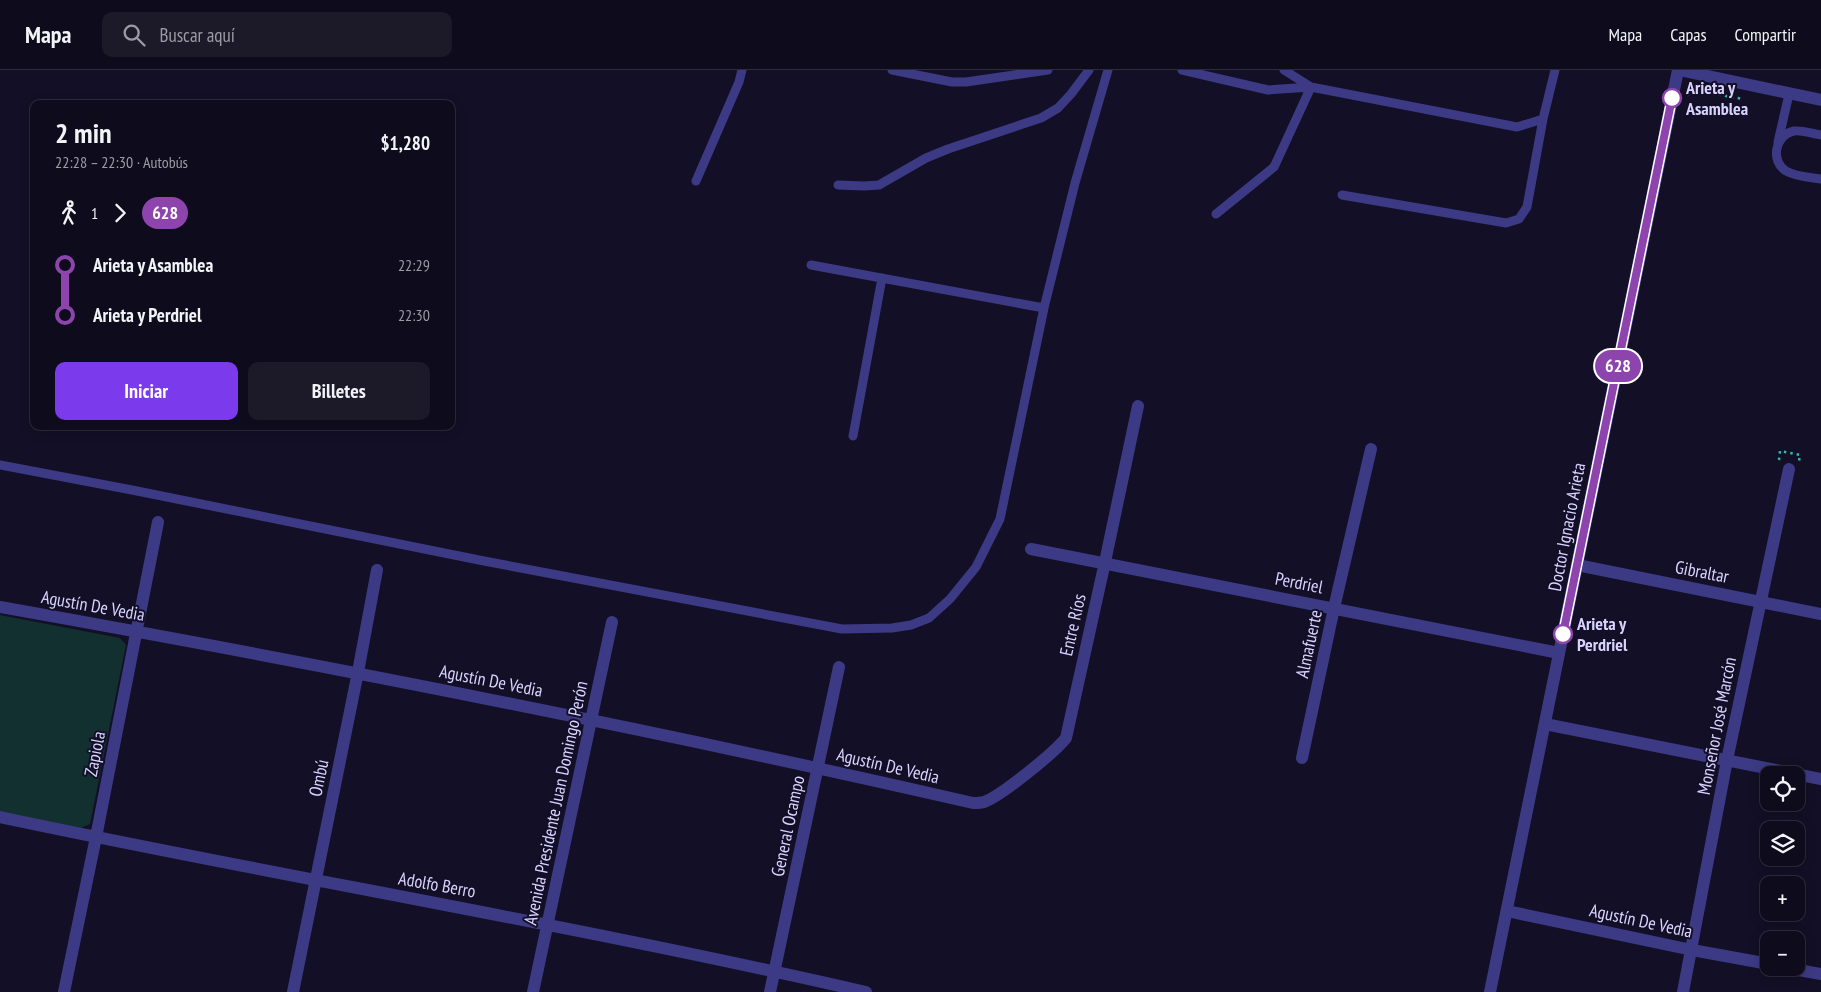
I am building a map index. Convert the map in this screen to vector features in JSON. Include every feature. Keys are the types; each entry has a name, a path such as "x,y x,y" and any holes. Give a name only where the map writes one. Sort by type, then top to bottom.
{"street":[{"path":"1678,70 1821,100"},
{"name":"Doctor Ignacio Arieta","path":"1490,992 1678,70"},
{"name":"Entre Ríos","path":"973,804 985,802 999,793 1057,749 1066,738 1138,406"},
{"name":"Almafuerte","path":"1302,758 1371,449"},
{"name":"Monseñor José Marcón","path":"1683,992 1727,760 1760,602 1794,467"},
{"name":"Zapiola","path":"64,992 158,522"},
{"name":"Perdriel","path":"1031,549 1105,562 1559,653"},
{"name":"Gibraltar","path":"1577,565 1821,614"},
{"name":"Ombú","path":"293,992 377,570"},
{"name":"Agustín De Vedia","path":"0,607 358,672 818,768 973,804"},
{"name":"Avenida Presidente Juan Domingo Perón","path":"533,992 612,622"},
{"name":"General Ocampo","path":"770,992 839,667"},
{"path":"1545,724 1821,779"},
{"name":"Adolfo Berro","path":"0,817 315,881 548,924 775,971 866,992"},
{"name":"Agustín De Vedia","path":"1507,911 1760,962"},
{"path":"1805,971 1821,974"}],"lane":[{"path":"696,181 739,82 742,70"},
{"path":"892,70 952,82 966,82 1048,70"},
{"path":"838,185 879,185 926,158 1041,118 1058,108 1071,94 1088,70"},
{"path":"0,465 484,561 842,629 892,628 911,625 929,618 950,599 976,567 1000,519 1044,308 1075,183 1108,70"},
{"path":"1182,70 1268,90 1311,87 1517,127 1543,119"},
{"path":"1284,70 1311,87"},
{"path":"1342,195 1506,223 1519,219 1527,207 1543,119 1555,70"},
{"path":"1216,214 1274,168 1311,87"},
{"path":"1789,94 1777,147 1778,161 1787,171 1821,179"},
{"path":"1777,147 1780,140 1791,132 1798,131 1821,135"},
{"path":"811,265 1044,308"},
{"path":"853,436 882,278"}],"path":[{"path":"1684,98 1688,94 1698,91 1747,100"},
{"path":"1779,461 1780,451 1800,455 1794,467"}],"green space":[{"path":"0,615 120,638 126,645 90,824 81,828 0,815"}],"bus line":[{"name":"628","path":"1563,634 1672,98"}],"place":[{"name":"Arieta y Asamblea","path":"1672,98"},
{"name":"Arieta y Perdriel","path":"1563,634"}]}
